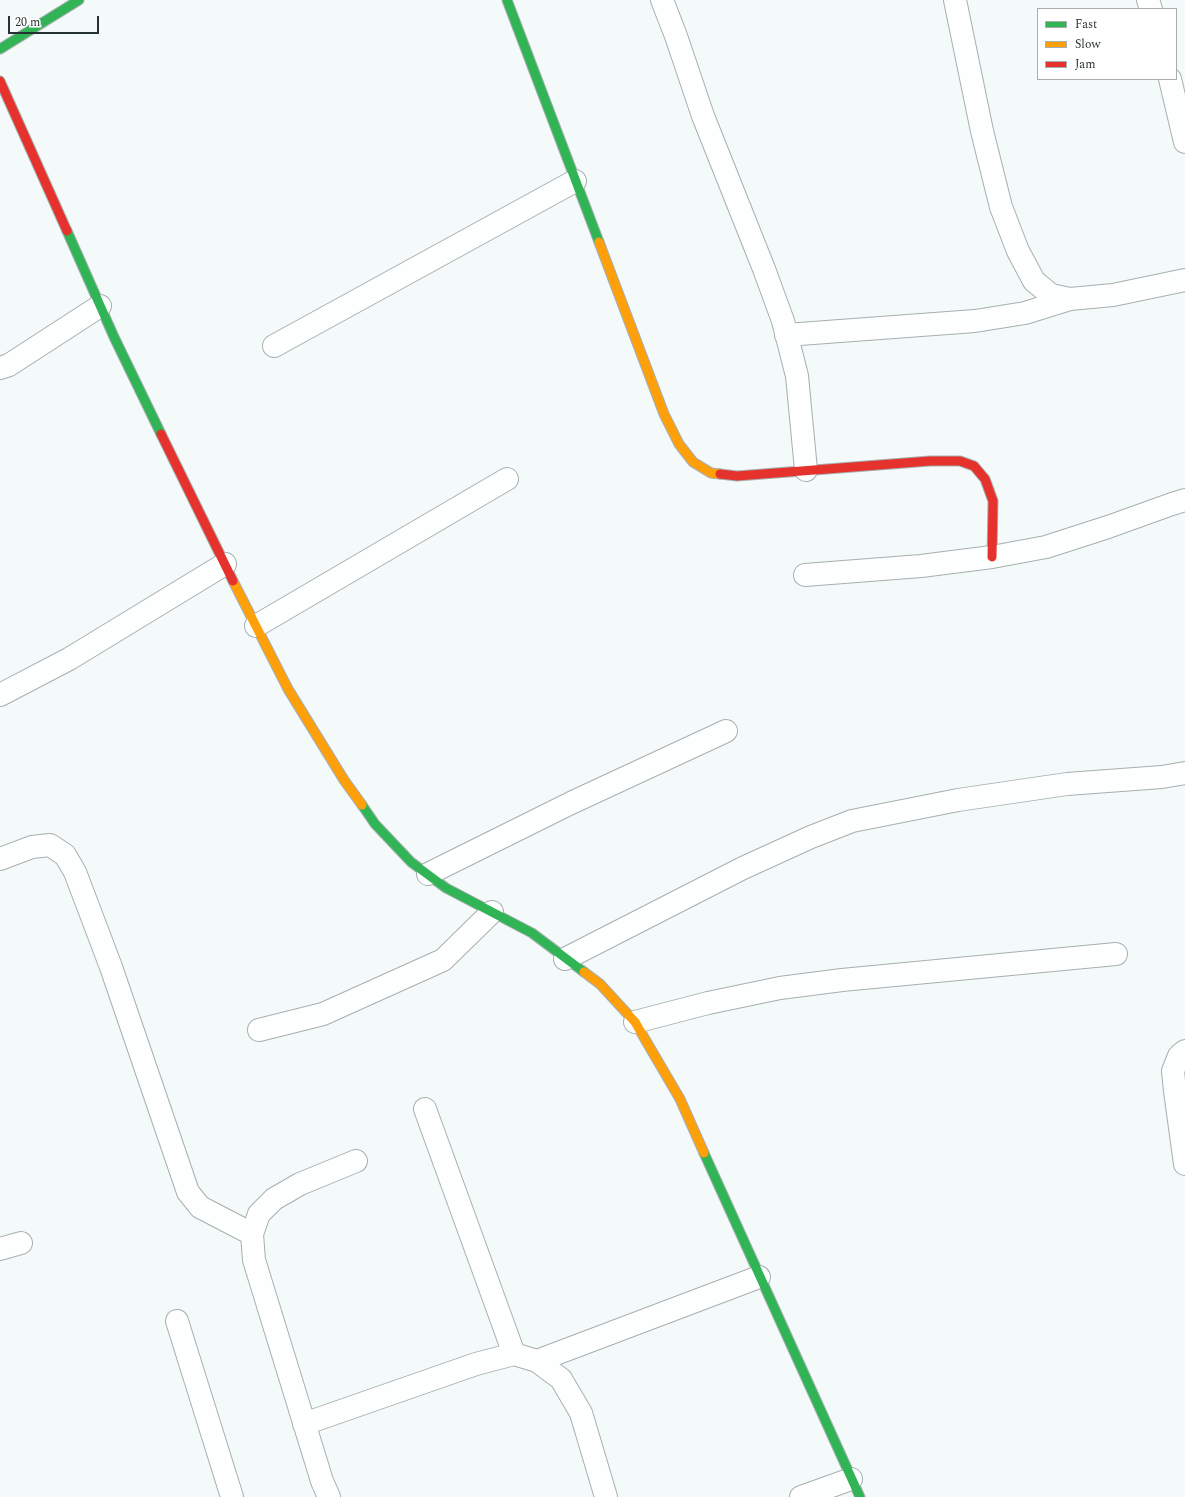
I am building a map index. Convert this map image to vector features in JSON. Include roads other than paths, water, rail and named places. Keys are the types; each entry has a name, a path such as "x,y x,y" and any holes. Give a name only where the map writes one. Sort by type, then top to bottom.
{"street":[{"path":"0,49 79,0"},
{"path":"507,0 664,414 679,444 693,462 711,473 737,476 930,461 960,461 974,466 985,479 993,501 992,557"},
{"path":"662,0 676,36 703,116 764,269 783,321 797,376 806,470"},
{"path":"955,0 982,132 1001,207 1018,251 1034,281 1051,295 1070,299"},
{"path":"1170,80 1185,142"},
{"path":"0,81 100,306 148,408 288,689 344,780 375,824 411,862 446,888 532,933 600,984 635,1022 680,1099 855,1488 801,1497"},
{"path":"274,346 575,181"},
{"path":"786,335 975,322 1025,313 1070,299 1113,295 1185,280"},
{"path":"0,368 9,365 100,306"},
{"path":"256,626 506,479"},
{"path":"805,575 921,566 992,557 1046,547 1185,500"},
{"path":"0,695 69,659 225,564"},
{"path":"428,874 571,803 726,731"},
{"path":"565,959 743,868 811,837 852,821 958,800 1052,786 1118,779 1162,777 1185,773"},
{"path":"0,859 32,847 50,845 65,855 75,872 111,967 188,1192 200,1206 252,1234"},
{"path":"259,1030 323,1014 443,960 492,912"},
{"path":"635,1022 708,1003 780,988 842,980 1116,954"},
{"path":"1185,1051 1178,1056 1173,1071 1185,1164"},
{"path":"425,1109 514,1354"},
{"path":"329,1497 322,1481 254,1260 252,1234 259,1214 274,1199 300,1184 356,1161"},
{"path":"0,1249 21,1243"},
{"path":"537,1361 759,1276"},
{"path":"177,1321 232,1497"},
{"path":"304,1424 476,1364 514,1354 537,1361 561,1379 580,1413 606,1497"}]}
